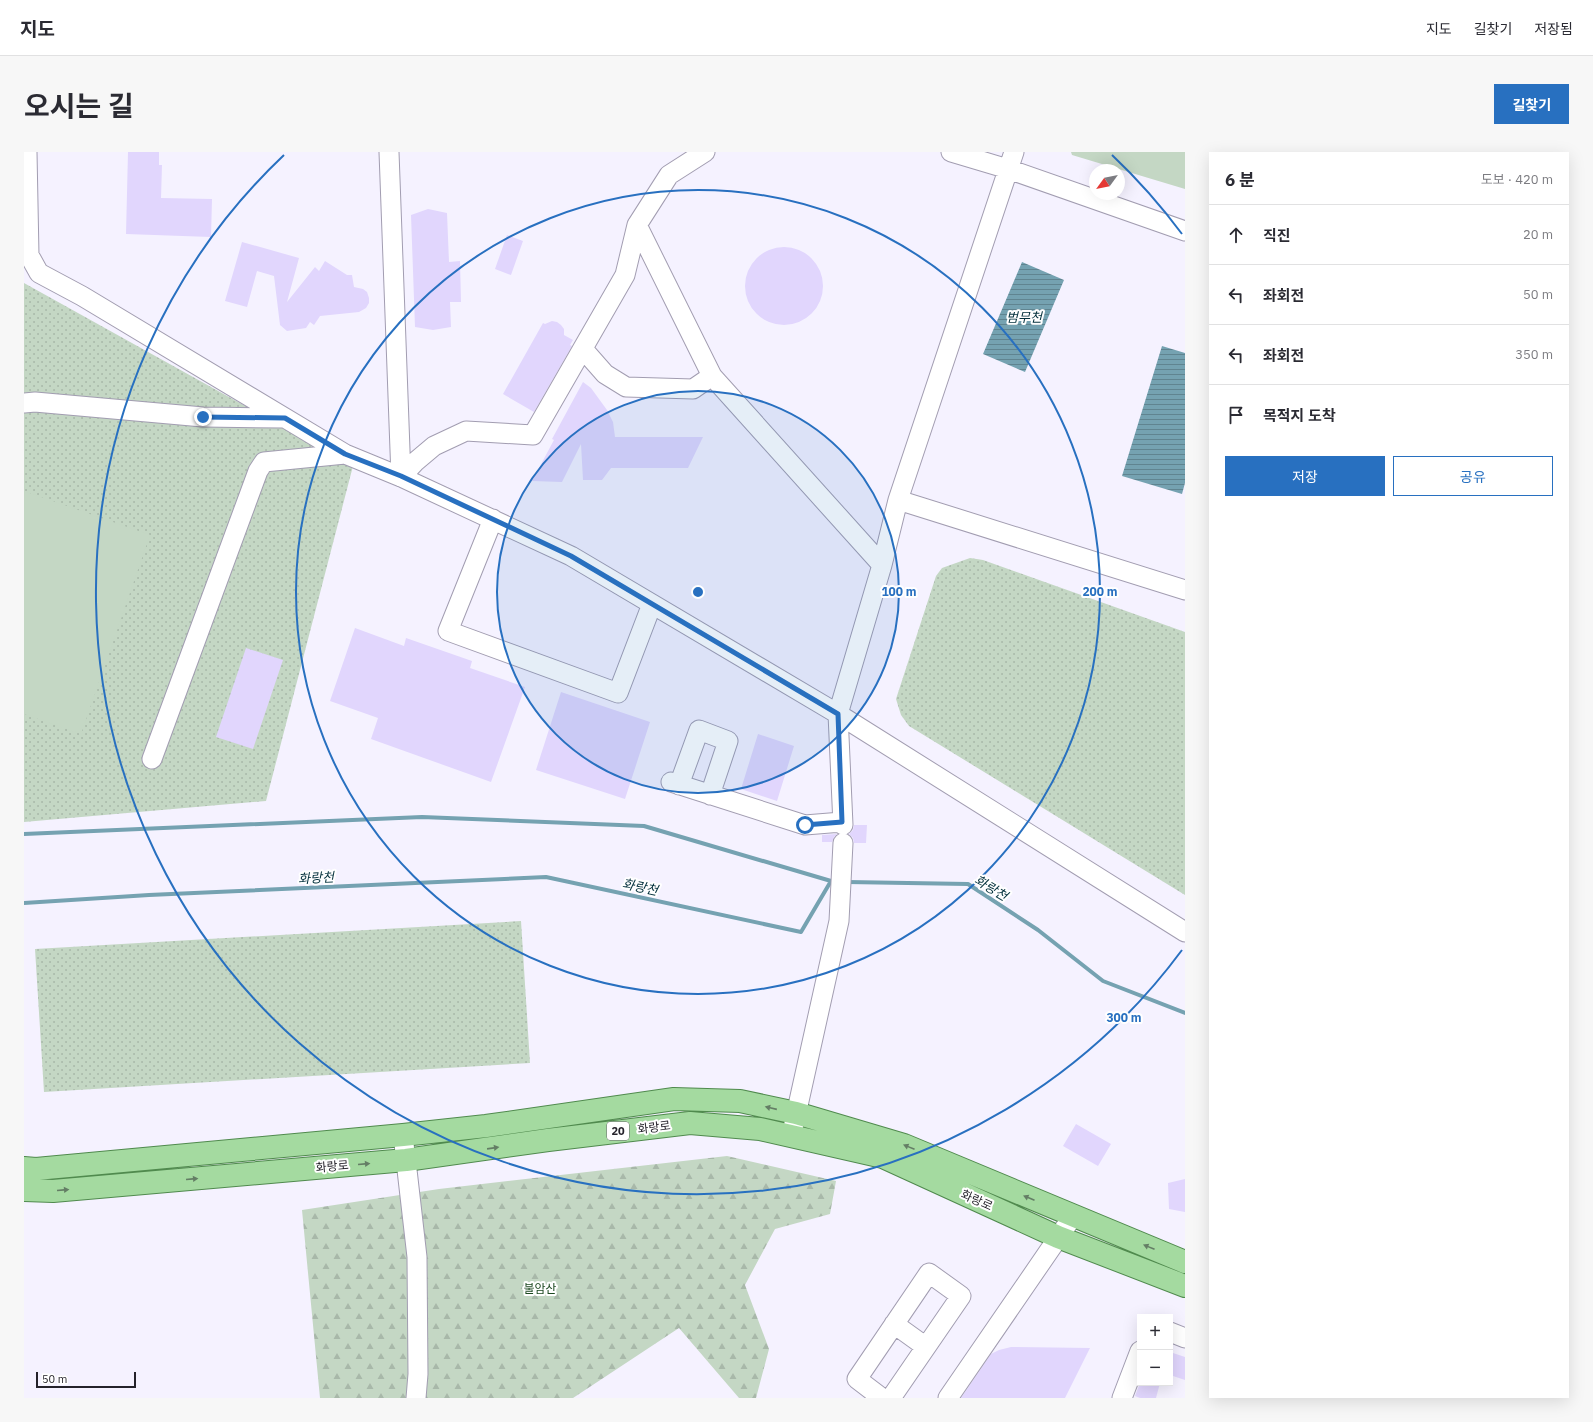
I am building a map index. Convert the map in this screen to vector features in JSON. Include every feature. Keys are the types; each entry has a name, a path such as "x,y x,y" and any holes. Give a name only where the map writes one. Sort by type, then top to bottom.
{"main road":[{"name":"화랑로","path":"24,1168 36,1169 403,1135 486,1126 674,1098 740,1101 796,1113 904,1145 1185,1262"},
{"name":"화랑로","path":"24,1190 53,1191 406,1160 548,1140 690,1123 760,1128 883,1157 1058,1237 1185,1286"}],"street":[{"path":"27,152 29,255 39,273 82,296 345,454 401,476 571,556 838,714 1185,932"},
{"path":"389,152 401,476"},
{"path":"401,476 434,446 466,431 533,435 625,275 637,226 669,175 704,152"},
{"path":"951,152 1011,161 1185,231"},
{"path":"792,1135 839,921 843,833 838,714 882,565 898,500 1011,161"},
{"path":"637,226 712,376 882,565"},
{"path":"583,349 605,374 626,387 693,389 712,376"},
{"path":"24,403 35,402 203,417 285,418"},
{"path":"152,759 258,471 264,462 345,454"},
{"path":"898,500 1185,590"},
{"path":"492,519 448,631 618,693 652,604"},
{"path":"710,795 728,741 699,730 675,784 805,825 843,833"},
{"path":"403,1135 417,1257 418,1374 416,1398"},
{"path":"948,1398 1072,1216"},
{"path":"882,1398 857,1379 929,1273 961,1296 891,1398"},
{"path":"894,1324 926,1347"},
{"path":"1173,1333 1185,1338"},
{"path":"1122,1398 1137,1359"}],"green space":[{"path":"1071,152 1185,152 1185,189 1125,171 1125,164 1102,164 1072,155"},
{"path":"24,283 353,466 266,801 24,822"},
{"path":"24,491 150,535 81,734 24,714"},
{"path":"970,558 983,560 1185,632 1185,895 909,726 901,715 896,699 936,576 942,568"},
{"path":"521,921 530,1063 44,1092 35,949"},
{"name":"불암산","path":"727,1156 836,1181 830,1214 775,1229 745,1285 769,1349 756,1398 739,1398 679,1328 573,1398 320,1398 302,1210 439,1189"}],"water":[{"name":"범무천","path":"1022,262 1064,280 1025,372 983,354"},
{"path":"1162,346 1185,353 1185,483 1182,494 1122,476"}],"building":[{"path":"128,152 159,152 159,165 162,165 161,198 212,199 211,237 126,234"},
{"path":"428,209 447,213 449,262 460,261 461,302 450,302 451,327 433,330 415,327 411,215"},
{"path":"507,235 523,241 511,275 495,269"},
{"path":"242,242 299,258 287,302 315,267 319,271 325,261 347,275 352,275 354,287 363,289 367,292 369,303 366,308 359,312 320,316 314,325 310,322 306,328 287,331 280,325 274,276 257,271 247,307 225,301"},
{"path":"784,247 799,250 812,258 820,271 823,286 820,301 812,314 799,322 784,325 769,322 756,314 748,301 745,286 748,271 756,258 769,250"},
{"path":"552,321 561,325 564,329 564,335 573,340 570,345 572,346 534,412 503,394 543,323 545,324"},
{"path":"583,382 591,388 607,410 613,422 615,437 703,437 688,468 611,468 602,480 583,480 581,444 562,482 532,481 554,440 552,439"},
{"path":"355,628 404,646 406,638 472,661 470,668 525,687 491,782 371,739 378,718 330,701"},
{"path":"246,648 283,660 253,749 216,737"},
{"path":"561,692 650,722 625,799 536,770"},
{"path":"758,734 794,746 777,801 741,789"},
{"path":"854,825 867,825 866,843 854,843 853,838 849,834 853,830"},
{"path":"837,834 832,842 822,842 822,835"},
{"path":"1076,1124 1111,1144 1098,1166 1063,1146"},
{"path":"1185,1179 1185,1212 1169,1209 1168,1183"},
{"path":"1011,1347 1090,1348 1065,1398 961,1398 991,1354"},
{"path":"1173,1353 1185,1357 1185,1380 1173,1376"},
{"path":"1139,1386 1159,1386 1156,1398 1140,1398 1135,1396"}],"waterway":[{"path":"24,834 422,817 644,826 831,881"},
{"name":"화랑천","path":"24,903 149,895 546,877 801,932 831,881 836,882"},
{"name":"화랑천","path":"847,882 968,884 1038,930 1103,981 1185,1013"}],"route":[{"path":"203,417 285,418 345,454 401,476 571,556 838,714 842,822 805,825"}]}
